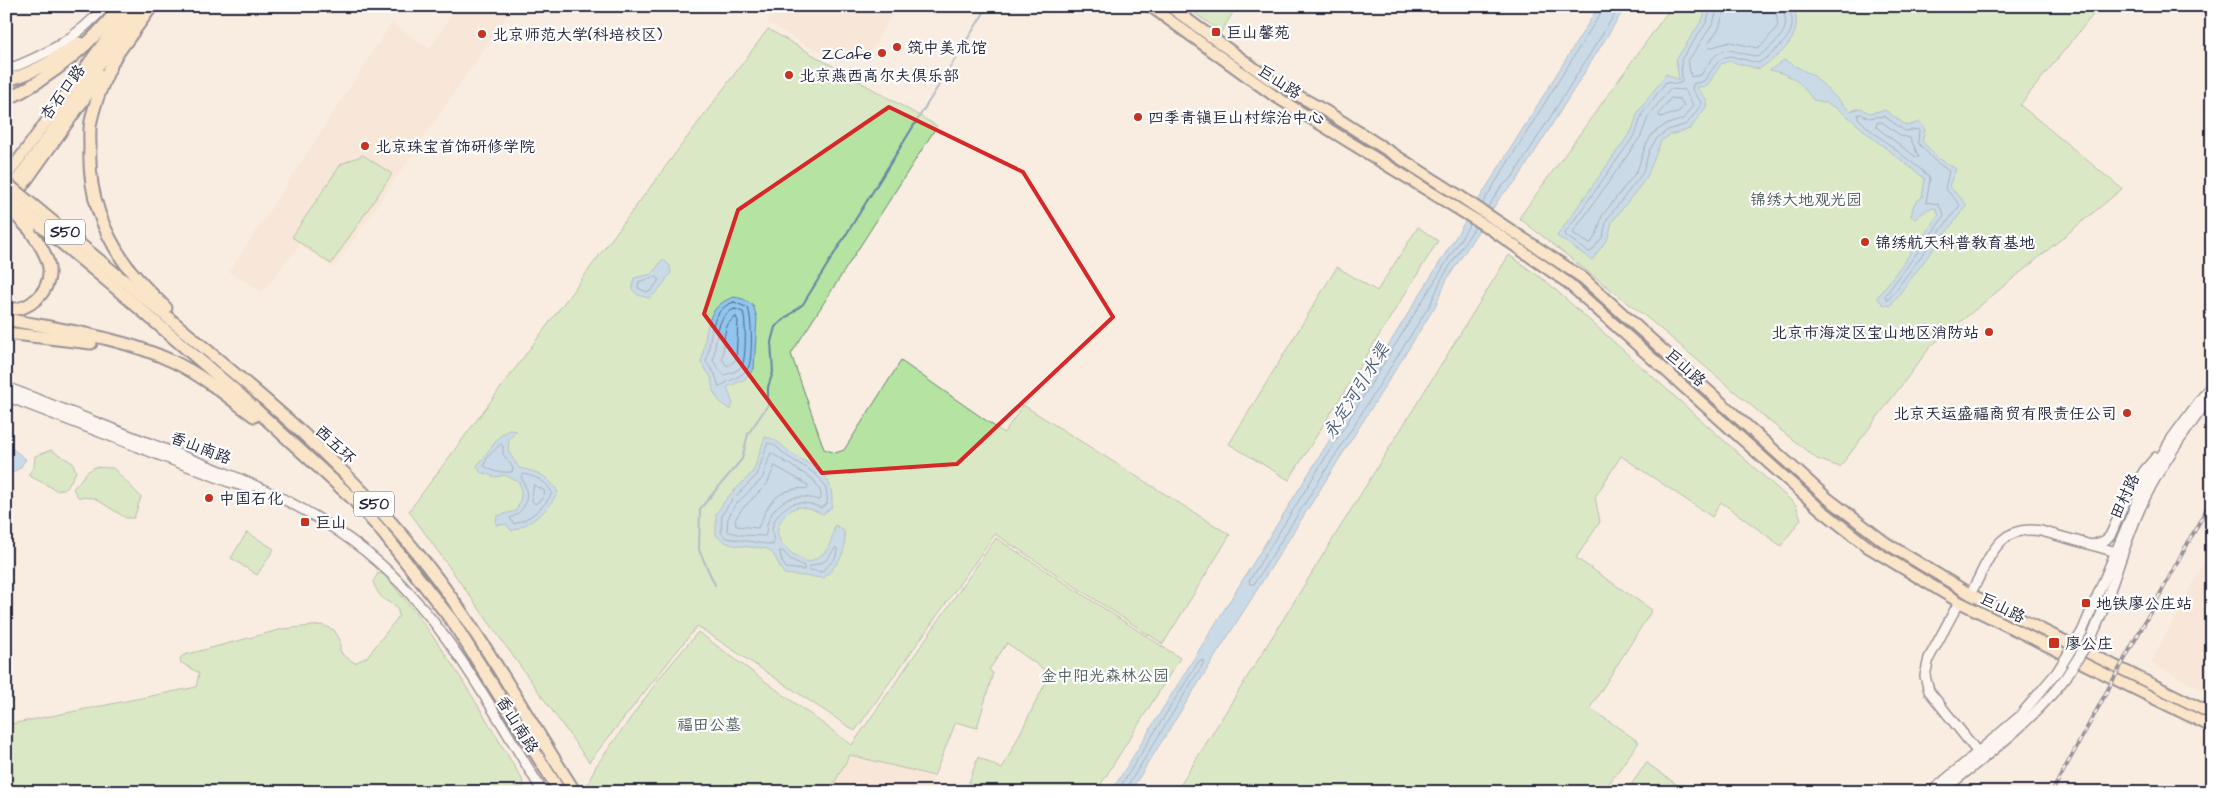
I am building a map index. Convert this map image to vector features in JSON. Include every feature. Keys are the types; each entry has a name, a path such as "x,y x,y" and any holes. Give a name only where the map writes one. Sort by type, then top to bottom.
{"highway":[{"path":"6,100 35,85 70,60 106,25 120,6"},
{"path":"6,309 13,310 27,306 39,297 45,286 49,269 43,250 30,230 6,206 152,6"},
{"path":"6,80 17,78 64,54 106,25"},
{"path":"117,53 101,87 90,122 89,168 94,198 101,223 128,268 198,343"},
{"name":"西五环","path":"6,183 352,498 416,573 453,622 560,792"},
{"name":"西五环","path":"6,196 198,343 303,435 361,489 426,564 463,615 575,792"},
{"path":"6,319 67,336"},
{"path":"6,332 67,336 145,350 172,361 196,374 294,445"}],"main road":[{"path":"6,70 47,54 95,18 105,6"},
{"name":"杏石口路","path":"6,176 130,6"},
{"name":"杏石口路","path":"6,196 142,6"},
{"name":"巨山路","path":"1150,6 1273,95 1492,230 1568,283 1835,521 1868,547 1958,602 2212,727"},
{"name":"巨山路","path":"1169,6 1272,81 1324,110 1499,221 1583,278 1851,517 1912,559 1970,594 2212,714"},
{"name":"田村路","path":"1981,756 2027,722 2066,677 2092,636 2105,608 2119,553 2144,485 2172,438 2212,384"},
{"name":"香山南路","path":"6,387 266,489 330,525 402,585 443,634 543,792"},
{"name":"田村路","path":"1981,756 2019,717 2057,672 2082,632 2151,488 2180,439 2212,395"},
{"name":"香山南路","path":"6,396 277,499 313,521 359,554 372,559"},
{"path":"2091,545 2104,541 2110,536 2124,504 2144,471 2172,438"},
{"path":"1970,594 1994,548 2012,533 2030,529 2119,553"},
{"path":"1958,602 1929,658 1925,676 1929,691 1981,756"},
{"path":"1931,792 1981,756"},
{"path":"1941,792 1981,756"}],"highlighted area":[{"path":"889,107 1023,172 1113,317 957,464 822,473 704,314 738,210"}],"shaded area":[{"name":"北京珠宝首饰研修学院","path":"457,6 514,6 334,269 300,245 262,293 229,272 392,22 429,48"},
{"path":"778,6 898,6 869,54 828,54 805,45 767,22"},
{"path":"2212,547 2212,695 2150,663"},
{"path":"850,755 934,776 930,792 829,792"}],"green space":[{"path":"1185,6 1237,6 1221,32"},
{"name":"锦绣大地观光园","path":"1672,6 2100,6 2020,105 2122,189 1931,346 1840,467 1817,459 1650,320 1519,218"},
{"path":"768,29 937,126 791,354 824,449 835,453 844,450 901,361 1004,433 1023,405 1230,535 1163,644 995,534 855,731 697,626 589,762 409,511"},
{"path":"363,155 392,174 331,264 292,237 341,164"},
{"path":"1418,227 1438,241 1289,480 1229,444 1337,267 1377,291"},
{"path":"1509,255 1548,283 1796,505 1801,519 1781,546 1721,502 1712,517 1621,456 1595,497 1600,522 1576,558 1652,610 1590,708 1639,742 1603,792 1176,792"},
{"path":"51,450 73,463 76,472 67,488 58,491 28,475 34,467 35,456"},
{"path":"95,467 113,468 141,497 134,518 126,518 94,498 78,497 73,489 87,472"},
{"path":"247,532 274,549 257,575 231,558"},
{"path":"996,538 1180,658 1096,792 970,792 969,782 978,757 1002,769 1050,674 1007,643 989,670 993,673 977,728 956,722 934,776 850,755 829,792 588,792 585,790 596,766 661,676 698,632 852,745"},
{"path":"378,573 383,574 403,597 440,647 522,779 525,792 6,792 6,725 196,687 199,673 180,662 181,657 184,655 283,629 322,625 334,630 340,640 340,650 343,655 355,663 367,657 399,616 397,607 382,598 375,588 373,582"},
{"path":"1647,763 1687,792 1626,792"}],"water":[{"path":"1599,6 1626,6 1516,182 1501,196 1446,281 1436,305 1130,792 1111,792"},
{"path":"1708,6 1793,6 1796,17 1794,35 1776,57 1759,69 1729,61 1721,64 1707,86 1696,87 1707,100 1706,107 1690,129 1670,135 1661,141 1647,177 1612,222 1608,238 1592,260 1557,236 1632,130 1638,112 1666,74 1679,80 1676,60 1702,20"},
{"path":"1784,60 1814,76 1850,111 1861,108 1869,113 1885,110 1907,126 1920,122 1925,130 1922,141 1938,158 1956,169 1949,186 1967,205 1890,306 1883,304 1877,298 1939,215 1935,208 1928,209 1915,219 1911,216 1914,204 1922,197 1925,179 1839,110 1831,105 1813,100 1795,80 1770,70"},
{"path":"663,259 670,266 671,273 653,296 649,298 638,295 632,289 634,278 652,274"},
{"path":"734,297 743,299 753,305 757,318 754,369 744,380 727,387 733,404 730,410 720,402 713,391 711,377 701,363 711,315 716,308"},
{"path":"509,430 517,431 509,439 508,451 519,468 542,475 558,492 549,506 539,516 512,531 506,524 496,525 497,516 516,511 521,496 519,482 505,475 496,477 480,472 477,466 500,436"},
{"path":"765,437 776,441 822,473 830,486 832,507 823,514 811,509 794,508 782,519 778,530 780,540 785,547 796,556 808,562 820,556 828,548 835,525 844,531 845,546 841,557 824,578 784,574 774,555 768,549 734,545 716,535 716,514 727,498 753,472"},
{"path":"6,444 26,459 20,468 10,474 6,471"}],"waterway":[{"path":"715,585 699,550 700,509 742,459 748,434 768,405 768,387 773,372 771,342 775,327 803,304 988,6"}],"railway":[{"path":"2052,792 2212,499"}],"place":[{"name":"巨山馨苑","path":"1216,32"},
{"name":"北京师范大学(科培校区)","path":"482,34"},
{"name":"筑中美术馆","path":"897,47"},
{"name":"ZCafe","path":"882,53"},
{"name":"北京燕西高尔夫俱乐部","path":"789,75"},
{"name":"四季青镇巨山村综治中心","path":"1138,117"},
{"name":"北京珠宝首饰研修学院","path":"365,146"},
{"name":"锦绣航天科普教育基地","path":"1865,242"},
{"name":"北京市海淀区宝山地区消防站","path":"1989,332"},
{"name":"北京天运盛福商贸有限责任公司","path":"2127,413"},
{"name":"中国石化","path":"209,498"},
{"name":"巨山","path":"305,522"},
{"name":"地铁廖公庄站","path":"2086,603"},
{"name":"廖公庄","path":"2054,643"}],"water label":[{"name":"永定河引水渠","path":"1356,391"}],"park label":[{"name":"金中阳光森林公园","path":"1105,675"},
{"name":"福田公墓","path":"709,724"}]}
